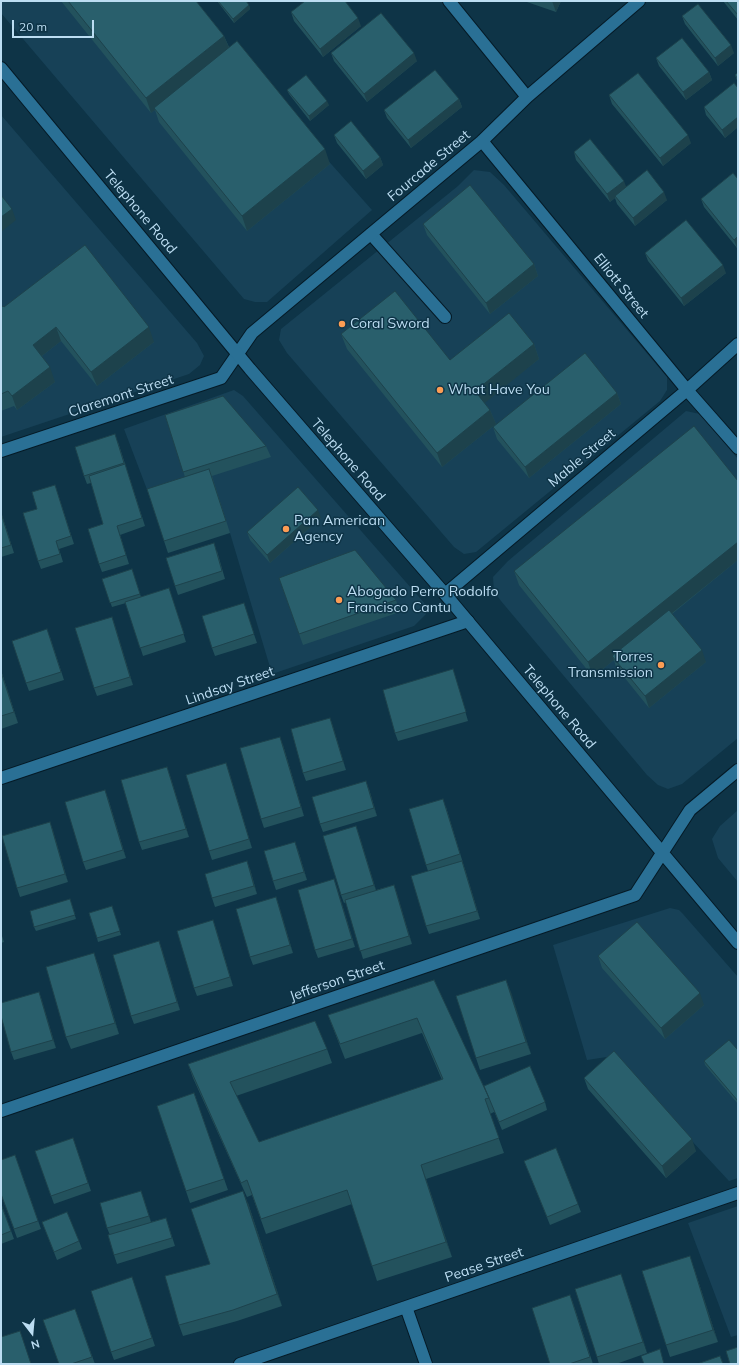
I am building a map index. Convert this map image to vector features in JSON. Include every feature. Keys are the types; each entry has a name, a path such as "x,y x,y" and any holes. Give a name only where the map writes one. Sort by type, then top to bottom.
{"street":[{"path":"449,1 527,97"},
{"name":"Fourcade Street","path":"238,353 252,333 482,141 527,97 640,1"},
{"name":"Telephone Road","path":"1,68 255,375 468,621 738,943"},
{"name":"Elliott Street","path":"482,141 687,390 738,448"},
{"path":"371,234 445,317"},
{"name":"Mable Street","path":"445,594 687,390 738,344"},
{"name":"Claremont Street","path":"1,451 222,378 238,353"},
{"name":"Lindsay Street","path":"1,778 468,621"},
{"name":"Jefferson Street","path":"1,1110 635,895 690,810 737,773"},
{"name":"Pease Street","path":"240,1364 738,1193"},
{"path":"406,1307 426,1364"}],"shaded area":[{"path":"1,1 190,1 230,50 372,210 267,302 255,302 244,299 1,13"},
{"path":"1,115 197,343 204,356 200,365 189,374 1,437"},
{"path":"474,170 490,172 504,185 667,377 667,390 660,401 476,552 464,554 454,547 287,353 279,340 281,329 458,186"},
{"path":"234,390 243,396 426,605 426,614 414,626 272,674 230,533 151,500 124,429"},
{"path":"686,411 700,414 738,459 738,738 682,784 668,789 658,785 647,775 501,601 494,591 493,577 508,561"},
{"path":"738,810 738,882 718,858 712,839 720,826"},
{"path":"670,908 679,910 683,914 738,977 738,1178 729,1181 613,1056 587,1060 553,945"},
{"path":"738,1206 738,1335 731,1337 688,1223"}],"building":[{"path":"68,1 196,1 224,36 146,98"},
{"path":"218,1 246,1 249,5 233,19"},
{"path":"305,1 345,1 358,18 320,49 291,12"},
{"path":"726,1 738,1 738,15"},
{"path":"698,4 731,45 715,58 682,16"},
{"path":"381,13 414,53 364,94 331,53"},
{"path":"682,38 709,72 683,92 656,58"},
{"path":"237,41 325,149 242,216 154,108"},
{"path":"435,70 459,99 408,140 384,110"},
{"path":"738,72 738,79 735,75"},
{"path":"638,73 688,135 660,158 609,95"},
{"path":"306,75 327,101 309,116 287,90"},
{"path":"734,83 738,88 738,117 722,130 704,107"},
{"path":"351,121 380,157 363,171 334,135"},
{"path":"590,139 624,181 607,194 574,152"},
{"path":"647,170 664,192 633,218 615,196"},
{"path":"733,173 738,179 738,236 734,240 701,199"},
{"path":"470,185 534,264 486,303 423,224"},
{"path":"1,195 12,209 1,217"},
{"path":"686,220 723,265 681,298 645,253"},
{"path":"85,245 149,327 91,372 56,327 33,345 50,367 12,396 8,391 1,394 1,307 4,307"},
{"name":"What Have You","path":"395,291 450,360 509,313 534,344 475,391 490,410 437,453 341,334"},
{"path":"585,353 617,393 525,467 493,427"},
{"path":"223,396 266,446 183,472 165,415"},
{"path":"694,426 738,481 738,542 588,662 514,571"},
{"path":"115,434 124,463 84,476 75,447"},
{"path":"125,464 142,518 117,526 126,555 99,564 88,529 103,524 89,476"},
{"path":"209,469 226,521 164,541 147,489"},
{"path":"55,485 71,536 56,541 60,554 38,561 23,513 37,509 32,492"},
{"name":"Pan American Agency","path":"298,487 318,510 267,555 247,532"},
{"path":"1,513 11,545 1,548"},
{"path":"214,543 222,571 175,586 166,558"},
{"name":"Abogado Perro Rodolfo Francisco Cantu","path":"355,550 396,600 299,634 279,578"},
{"path":"132,569 140,594 110,603 102,579"},
{"path":"169,588 184,634 140,648 125,602"},
{"path":"244,603 254,634 212,648 202,616"},
{"name":"Torres Transmission","path":"669,610 702,650 645,696 612,656"},
{"path":"112,617 130,677 94,688 75,628"},
{"path":"47,629 61,672 26,683 12,641"},
{"path":"453,669 466,712 395,733 383,690"},
{"path":"1,672 14,712 1,716"},
{"path":"330,718 343,761 303,773 291,729"},
{"path":"280,737 301,807 261,819 240,748"},
{"path":"226,763 249,839 209,851 186,775"},
{"path":"167,767 186,829 139,842 121,780"},
{"path":"366,781 374,808 320,824 312,797"},
{"path":"105,790 123,850 83,862 65,802"},
{"path":"443,799 460,854 426,865 409,809"},
{"path":"50,822 65,874 17,888 2,836"},
{"path":"356,826 374,885 341,895 323,836"},
{"path":"295,842 304,872 273,881 264,851"},
{"path":"247,861 254,886 212,898 205,874"},
{"path":"462,861 477,911 426,926 411,876"},
{"path":"334,879 352,939 315,950 298,890"},
{"path":"394,885 409,936 360,951 345,900"},
{"path":"276,897 290,945 250,957 236,909"},
{"path":"70,899 75,915 34,927 30,911"},
{"path":"112,906 120,931 97,938 89,913"},
{"path":"213,920 230,977 194,988 177,931"},
{"path":"637,922 700,993 661,1028 598,956"},
{"path":"159,941 177,1002 131,1016 113,955"},
{"path":"94,953 115,1023 66,1037 46,967"},
{"path":"434,980 489,1098 485,1099 499,1138 421,1165 446,1242 372,1266 347,1190 261,1219 247,1180 241,1183 188,1064 315,1021 327,1049 230,1082 259,1142 443,1079 417,1018 340,1044 328,1015"},
{"path":"506,980 526,1042 476,1058 456,996"},
{"path":"39,992 53,1040 11,1052 1,1016 1,1003"},
{"path":"729,1040 738,1050 738,1101 704,1061"},
{"path":"614,1051 692,1139 662,1166 584,1078"},
{"path":"530,1066 545,1102 499,1122 484,1086"},
{"path":"194,1093 224,1179 186,1191 157,1106"},
{"path":"73,1138 88,1183 51,1196 35,1151"},
{"path":"556,1148 578,1204 547,1217 524,1161"},
{"path":"15,1155 38,1221 14,1229 1,1194 1,1160"},
{"path":"141,1191 149,1216 107,1228 100,1203"},
{"path":"243,1191 277,1294 233,1310 179,1325 165,1276 210,1264 191,1209"},
{"path":"1,1204 11,1231 1,1235"},
{"path":"67,1212 79,1241 54,1252 42,1222"},
{"path":"166,1218 172,1238 114,1255 108,1235"},
{"path":"690,1256 713,1330 666,1345 642,1271"},
{"path":"621,1274 643,1342 597,1357 575,1289"},
{"path":"132,1277 152,1338 111,1352 91,1291"},
{"path":"570,1295 590,1357 569,1364 550,1364 532,1308"},
{"path":"75,1309 92,1357 71,1364 59,1364 43,1320"},
{"path":"20,1331 31,1364 1,1364 1,1337"},
{"path":"738,1347 738,1364 730,1364 726,1351"},
{"path":"660,1349 664,1364 644,1364 641,1356"},
{"path":"720,1356 723,1364 697,1364"}],"place":[{"name":"Coral Sword","path":"342,324"},
{"name":"What Have You","path":"440,390"},
{"name":"Pan American Agency","path":"286,529"},
{"name":"Abogado Perro Rodolfo Francisco Cantu","path":"339,600"},
{"name":"Torres Transmission","path":"661,665"}]}
